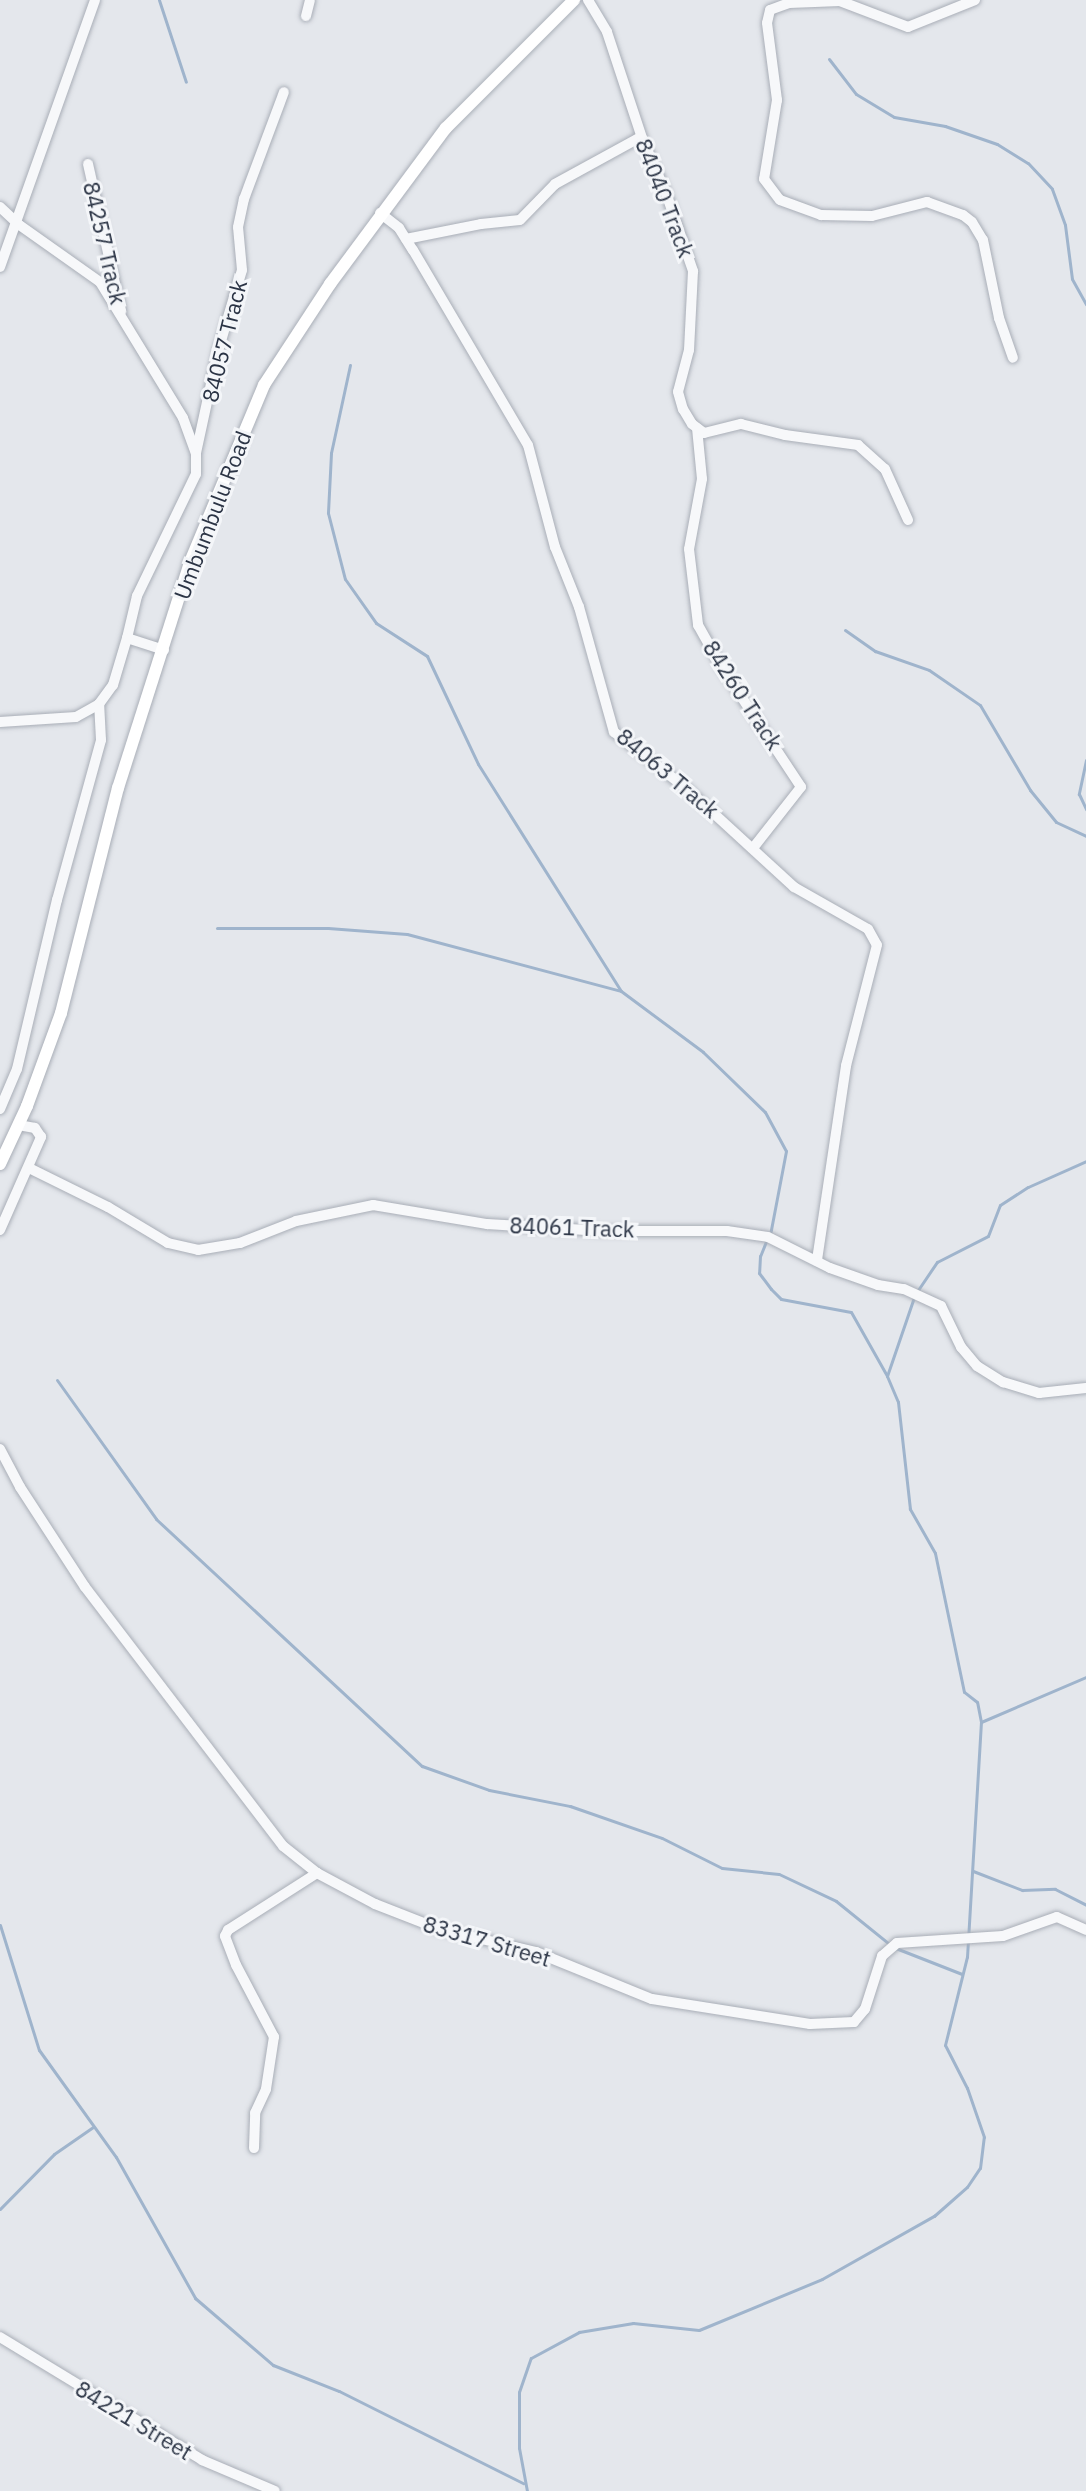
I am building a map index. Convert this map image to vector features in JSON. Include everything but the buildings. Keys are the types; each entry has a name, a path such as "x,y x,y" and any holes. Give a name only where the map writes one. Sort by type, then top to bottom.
{"main road":[{"name":"Umbumbulu Road","path":"0,1164 6,1136 18,1125 61,1013 118,788 194,550 264,385 380,213 446,128 574,0"}],"street":[{"path":"0,267 18,224 95,0"},
{"path":"306,16 310,0"},
{"name":"84040 Track","path":"588,0 607,32 641,137 693,271 689,350 678,392 683,409 697,428"},
{"path":"975,0 908,27 840,1 789,3 770,10 767,23 777,100 764,179 780,200 821,215 872,216 927,202 963,215 983,240 1002,333 1013,358"},
{"name":"84057 Track","path":"99,704 113,685 137,596 196,474 196,453 218,351 242,270 238,227 244,199 284,92"},
{"path":"406,239 481,224 520,220 555,184 641,137"},
{"name":"84257 Track","path":"88,164 123,321"},
{"path":"0,207 18,224 100,282 183,418 196,453"},
{"name":"84063 Track","path":"380,213 406,239 528,445 555,547 579,607 614,732 686,788 794,887 868,929 877,945 846,1066 817,1261"},
{"path":"697,428 704,433 741,424 785,435 858,445 885,469 908,520"},
{"name":"84260 Track","path":"697,428 702,479 689,549 698,625 801,787 753,848"},
{"path":"127,638 164,650"},
{"path":"0,1109 17,1069 101,740 99,704 76,717 1,720"},
{"path":"0,1230 41,1137 35,1128 18,1125"},
{"name":"84061 Track","path":"29,1168 108,1207 168,1243 198,1250 240,1243 296,1221 373,1205 487,1224 535,1228 727,1231 768,1237 817,1261 878,1285 904,1289 941,1306 961,1347 977,1366 1003,1382 1039,1393 1086,1388"},
{"name":"83317 Street","path":"0,1449 20,1487 77,1575 153,1679 283,1846 317,1873 375,1904 439,1929 536,1952 652,1999 810,2024 854,2022 865,2009 882,1956 897,1943 1003,1936 1057,1917 1086,1930"},
{"path":"254,2148 255,2113 266,2089 274,2037 236,1965 225,1936 228,1930 317,1873"},
{"name":"84221 Street","path":"0,2337 202,2460 275,2491"}],"waterway":[{"path":"159,0 186,82"},
{"path":"829,59 856,94 894,117 945,126 997,144 1028,163 1052,189 1065,225 1072,279 1086,304"},
{"path":"350,365 331,453 328,513 345,579 376,623 427,656 478,764 621,991 703,1052 765,1112 786,1151 770,1235"},
{"path":"845,630 875,651 929,670 980,705 1030,790 1056,822 1086,836"},
{"path":"1086,760 1079,794 1086,809"},
{"path":"217,928 328,928 407,934 621,991"},
{"path":"918,1290 937,1262 988,1236 1000,1205 1028,1187 1086,1161"},
{"path":"767,1239 760,1256 759,1273 771,1289 781,1299 851,1312 887,1376"},
{"path":"527,2491 519,2448 519,2392 531,2358 579,2332 633,2323 699,2330 822,2279 934,2216 967,2187 980,2168 984,2137 967,2088 945,2045 967,1957 981,1722 977,1702 964,1692 935,1553 910,1509 898,1402 887,1376 914,1297"},
{"path":"57,1380 156,1519 422,1766 489,1790 570,1806 662,1838 722,1868 779,1874 836,1901 893,1947 962,1974"},
{"path":"981,1722 1086,1677"},
{"path":"973,1871 1022,1890 1055,1889 1086,1905"},
{"path":"0,1925 39,2050 116,2157 195,2298 273,2365 339,2391 523,2483"},
{"path":"0,2209 54,2154 93,2127"}]}
